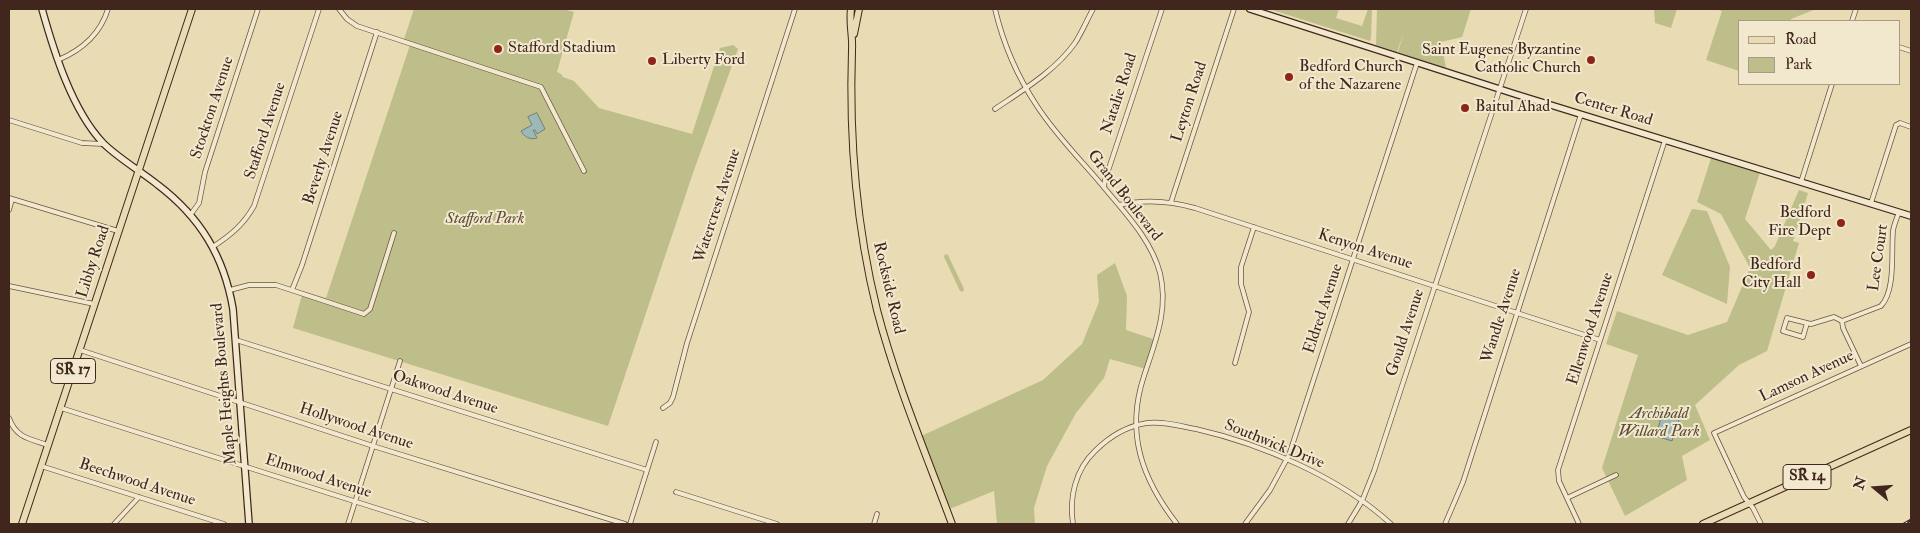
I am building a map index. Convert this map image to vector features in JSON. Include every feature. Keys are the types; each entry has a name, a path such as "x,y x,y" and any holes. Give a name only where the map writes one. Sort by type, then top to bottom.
{"main road":[{"name":"Maple Heights Boulevard","path":"42,9 58,60 74,97 89,124 104,144 158,185 191,214 214,246 230,290 236,340 250,524"},
{"name":"Libby Road","path":"22,524 192,9"},
{"name":"Rockside Road","path":"851,9 852,138 855,187 872,287 892,361 952,524"},
{"name":"Rockside Road","path":"852,48 859,9"},
{"name":"Center Road","path":"1250,9 1499,89 1911,216"},
{"name":"SR 14","path":"1703,524 1911,430"}],"street":[{"path":"58,60 75,53 95,36 106,17 108,9"},
{"name":"Stockton Avenue","path":"191,214 198,203 205,172 258,9"},
{"name":"Stafford Avenue","path":"214,246 231,235 243,224 254,206 319,9"},
{"path":"339,9 351,22 541,87 584,172"},
{"name":"Watercrest Avenue","path":"663,408 670,403 673,396 687,343 795,9"},
{"name":"Grand Boulevard","path":"995,9 1005,46 1037,106 1120,205 1144,237 1155,260 1161,277 1163,295 1161,321 1143,379 1135,425 1138,447 1148,478 1165,508 1178,524"},
{"path":"995,109 1050,70 1065,55 1082,31 1093,9"},
{"name":"Natalie Road","path":"1104,187 1162,9"},
{"name":"Leyton Road","path":"1171,202 1234,9"},
{"name":"Gould Avenue","path":"1348,524 1362,500 1374,471 1526,9"},
{"name":"Beverly Avenue","path":"292,290 377,32"},
{"name":"Eldred Avenue","path":"1245,524 1270,490 1287,460 1417,63"},
{"path":"1801,182 1832,85"},
{"name":"Wandle Avenue","path":"1445,524 1463,482 1581,114"},
{"path":"9,120 82,143 104,144"},
{"path":"1871,203 1896,125 1900,123 1911,126"},
{"name":"Ellenwood Avenue","path":"1579,524 1559,481 1558,470 1665,140"},
{"path":"9,210 11,198 118,231"},
{"name":"Kenyon Avenue","path":"1120,205 1141,201 1171,202 1195,208 1600,340"},
{"name":"Lee Court","path":"1842,321 1881,306 1886,301 1894,230 1899,212"},
{"path":"1235,364 1249,312 1241,284 1241,267 1254,227"},
{"path":"230,290 249,285 266,284 292,290 364,314 370,309 394,233"},
{"path":"9,286 94,304"},
{"path":"1807,323 1803,337 1783,331 1787,318 1807,323 1811,324 1834,317 1842,321 1843,328 1860,366"},
{"name":"Oakwood Avenue","path":"236,340 646,470"},
{"name":"Lamson Avenue","path":"1748,503 1714,433 1911,344"},
{"name":"Hollywood Avenue","path":"80,350 373,446 625,524"},
{"path":"348,524 400,361"},
{"name":"Elmwood Avenue","path":"61,408 426,524"},
{"path":"9,418 12,428 20,435 48,445"},
{"name":"Southwick Drive","path":"1073,524 1073,490 1087,460 1109,438 1135,425 1160,422 1195,429 1248,444 1287,460 1342,487 1362,500 1391,524"},
{"path":"630,524 656,442"},
{"name":"Beechwood Avenue","path":"41,466 224,524"},
{"path":"1567,498 1616,475"},
{"path":"676,492 777,524"},
{"path":"114,524 138,497"},
{"path":"1748,503 1761,524"},
{"path":"874,524 877,514"},
{"path":"203,524 208,519"}],"green space":[{"name":"Stafford Park","path":"414,9 563,9 574,12 557,72 563,77 574,81 599,108 692,134 720,48 733,45 738,49 694,170 608,426 293,328 303,291 326,298 411,42 404,39"},
{"path":"1269,9 1339,9 1336,18 1362,26 1368,9 1372,9 1371,38 1370,41"},
{"path":"1377,9 1471,9 1462,37 1441,42 1446,68 1398,52 1404,32 1397,52 1376,45"},
{"path":"1654,9 1677,9 1671,28 1655,23"},
{"path":"1715,9 1816,9 1790,20 1738,20 1738,71 1706,60 1722,11"},
{"name":"Archibald Willard Park","path":"1712,155 1761,169 1745,219 1771,250 1775,246 1799,190 1808,193 1793,241 1799,243 1767,351 1739,365 1695,405 1710,440 1682,456 1687,480 1625,516 1602,468 1638,355 1606,344 1617,311 1688,335 1727,322 1750,268 1721,214 1697,202"},
{"path":"1692,209 1707,211 1730,267 1727,304 1662,275"},
{"path":"945,254 948,255 964,289 963,292 960,291 944,257"},
{"path":"1115,263 1127,296 1126,330 1156,340 1146,369 1110,359 1104,378 1076,413 1047,466 1034,508 1035,524 997,524 994,491 947,510 919,437 1043,380 1082,344 1099,302 1097,275"}],"water":[{"path":"537,113 545,129 537,134 533,130 537,138 534,139 526,136 521,131 532,125 528,117"},
{"path":"1662,415 1679,420 1672,441 1649,434 1651,429 1657,431"}],"railway":[{"path":"1904,524 1911,520"}],"place":[{"name":"Stafford Stadium","path":"498,49"},
{"name":"Saint Eugenes Byzantine Catholic Church","path":"1591,60"},
{"name":"Liberty Ford","path":"652,61"},
{"name":"Bedford Church of the Nazarene","path":"1289,77"},
{"name":"Baitul Ahad","path":"1465,108"},
{"name":"Bedford Fire Dept","path":"1841,223"},
{"name":"Bedford City Hall","path":"1811,275"}]}
